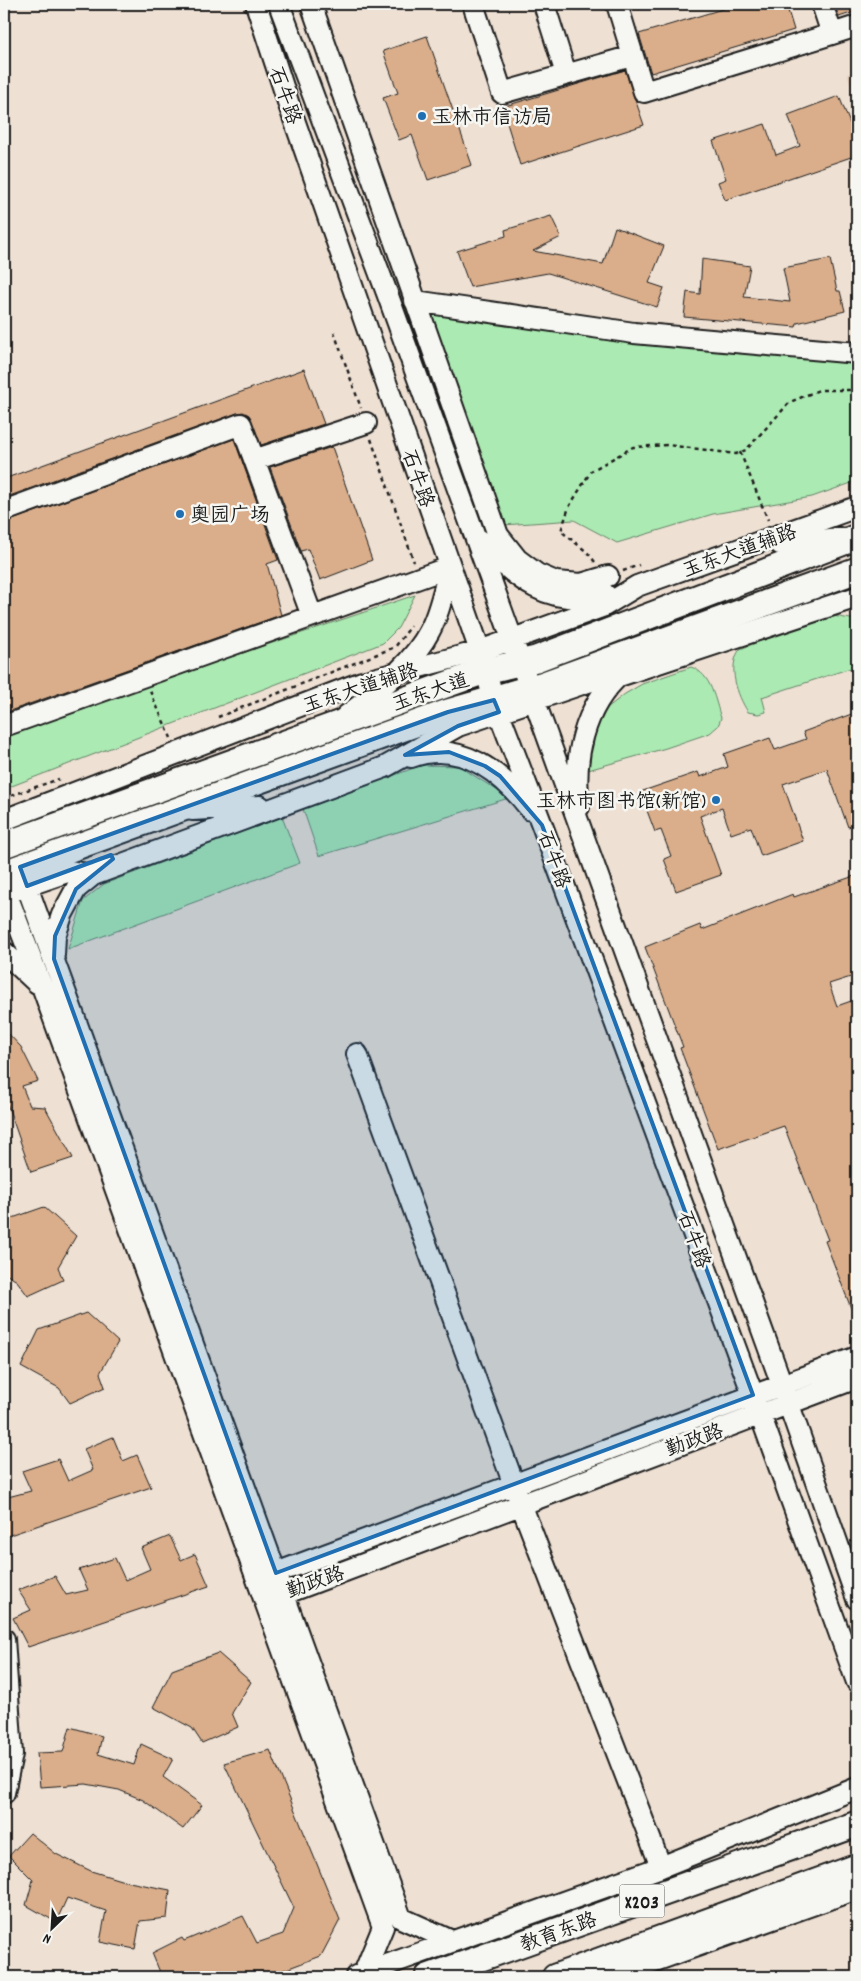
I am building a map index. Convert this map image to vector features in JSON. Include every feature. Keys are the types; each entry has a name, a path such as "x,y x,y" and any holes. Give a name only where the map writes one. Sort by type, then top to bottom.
{"main road":[{"name":"玉东大道","path":"4,845 335,725 483,661 520,663 536,659 857,537"},
{"name":"玉东大道","path":"11,884 170,813 448,712 497,706 531,695 677,636 857,570"},
{"path":"335,725 359,720 366,722 369,726 368,734 362,740 344,750"},
{"name":"教育东路","path":"428,1977 857,1824"},
{"name":"X203","path":"555,1977 857,1866"}],"street":[{"name":"石牛路","path":"256,4 290,108 497,706 753,1395 857,1682"},
{"name":"石牛路","path":"279,4 387,293 789,1404 857,1599"},
{"path":"311,4 498,535 518,559 537,574 556,582 581,584 608,576"},
{"path":"472,4 502,92 632,56"},
{"path":"544,4 566,74"},
{"path":"617,4 644,92 857,26"},
{"path":"822,4 832,34"},
{"path":"415,300 634,333 857,352"},
{"path":"254,460 366,423"},
{"path":"4,511 240,424 312,616"},
{"name":"玉东大道辅路","path":"4,820 362,682 395,674 483,661 512,640 604,606 637,586 857,508"},
{"path":"473,532 502,563 532,586 549,595 572,599 596,596 637,586 751,549 799,541 857,537"},
{"path":"4,726 450,567"},
{"path":"335,725 375,695 416,653 430,631 450,567"},
{"path":"531,695 619,676 857,597"},
{"path":"778,599 821,601 857,609"},
{"path":"582,834 577,787 578,762 582,738 599,699 619,676 657,647 677,636"},
{"path":"170,813 267,806 385,767 497,706"},
{"path":"54,959 55,936 62,915 76,889 93,875 422,754 449,752 485,766 500,776 523,800 542,825"},
{"path":"11,884 70,871 93,875"},
{"path":"11,884 54,959 401,1918 452,1941"},
{"path":"11,884 43,989 383,1928 358,1975"},
{"path":"4,952 43,989"},
{"path":"357,1054 521,1504 661,1868"},
{"name":"勤政路","path":"261,1592 276,1573 857,1357"},
{"name":"勤政路","path":"261,1592 284,1594 857,1378"},
{"path":"4,1639 12,1754 4,1793"},
{"path":"358,1975 661,1868 857,1788"},
{"path":"610,1977 857,1889"}],"path":[{"path":"334,332 419,578"},
{"path":"645,563 608,576 587,552 561,531 570,507 591,471 633,447 668,445 736,454 746,450 790,402 818,390 857,390"},
{"path":"740,452 768,520 777,517"},
{"path":"212,720 395,647 413,622"},
{"path":"143,676 178,753"},
{"path":"4,798 60,778"}],"highlighted area":[{"path":"494,700 499,712 458,726 405,755 449,752 485,766 500,776 542,825 753,1395 276,1573 54,959 55,936 76,889 113,859 111,855 27,886 20,867 448,712"}],"shaded area":[{"path":"857,71 857,103 847,74"}],"green space":[{"path":"424,309 857,360 857,481 812,497 713,514 617,543 574,520 503,525"},
{"path":"415,595 398,628 383,643 4,789 4,736 82,707"},
{"path":"833,616 857,620 857,666 762,697 766,712 758,714 748,712 740,698 735,681 734,664 740,649 812,621"},
{"path":"691,667 704,676 712,689 721,718 718,726 710,733 666,748 588,770 591,733 607,708 642,684"},
{"path":"422,765 459,766 509,798 319,856 303,809"},
{"path":"282,817 300,863 68,949 83,901 104,884"}],"building":[{"path":"739,4 786,4 794,30 651,73 639,34"},
{"path":"834,4 857,4 857,11 839,17"},
{"name":"玉林市信访局","path":"427,36 472,165 428,180 412,135 399,140 383,98 398,93 383,51"},
{"path":"625,70 644,125 520,165 502,107"},
{"path":"839,96 857,141 857,155 725,200 718,182 726,179 713,141 765,124 776,155 800,146 788,115"},
{"path":"551,216 561,237 533,251 603,264 615,227 664,246 649,283 664,288 657,307 548,273 470,287 457,251 506,236 505,230"},
{"path":"702,259 750,266 744,297 790,302 783,268 830,259 837,291 840,291 845,311 797,323 796,327 684,317 687,292 700,294"},
{"path":"304,369 324,424 261,445 249,415 243,412 237,413 4,498 4,479"},
{"name":"奥园广场","path":"234,439 278,560 267,564 281,615 4,713 4,523"},
{"path":"332,447 372,560 320,580 308,549 301,551 270,467"},
{"name":"玉林市图书馆(新馆)","path":"857,712 857,824 848,827 827,769 783,784 803,841 761,856 751,827 731,834 722,808 700,816 721,875 676,891 664,859 671,856 661,830 655,832 640,792 698,772 700,777 728,767 724,754 770,738 775,750 806,739 803,732"},
{"path":"857,875 857,975 829,984 837,1006 857,999 856,1321 825,1241 828,1240 784,1126 718,1149 680,1048 683,1047 645,947 700,925 702,930 793,894 794,897"},
{"path":"4,1029 21,1047 38,1081 22,1086 30,1106 45,1107 73,1158 31,1172 4,1095"},
{"path":"44,1207 76,1236 58,1267 63,1280 28,1296 17,1281 4,1273 4,1221"},
{"path":"86,1313 118,1342 100,1373 105,1387 70,1403 59,1388 21,1367 39,1330"},
{"path":"113,1437 123,1461 137,1455 151,1487 4,1537 4,1498 31,1491 22,1471 58,1459 68,1481 93,1470 84,1449"},
{"path":"170,1536 181,1560 195,1554 209,1586 28,1647 13,1618 31,1610 18,1590 55,1576 66,1595 88,1590 79,1570 115,1558 125,1580 150,1569 141,1548"},
{"path":"218,1653 251,1682 232,1713 238,1727 202,1743 192,1728 153,1707 172,1670"},
{"path":"70,1727 102,1736 98,1754 134,1765 141,1744 173,1759 163,1777 202,1805 183,1829 143,1800 119,1790 86,1784 40,1787 37,1753 63,1752"},
{"path":"270,1750 340,1920 321,1956 265,1977 162,1977 152,1953 182,1938 184,1941 243,1916 257,1943 283,1934 294,1908 224,1763"},
{"path":"30,1833 56,1854 91,1871 124,1881 170,1890 167,1918 140,1921 135,1949 100,1942 106,1911 67,1898 56,1922 26,1905 33,1880 9,1856"}],"place":[{"name":"玉林市信访局","path":"422,116"},
{"name":"奥园广场","path":"180,514"},
{"name":"玉林市图书馆(新馆)","path":"716,800"}]}
